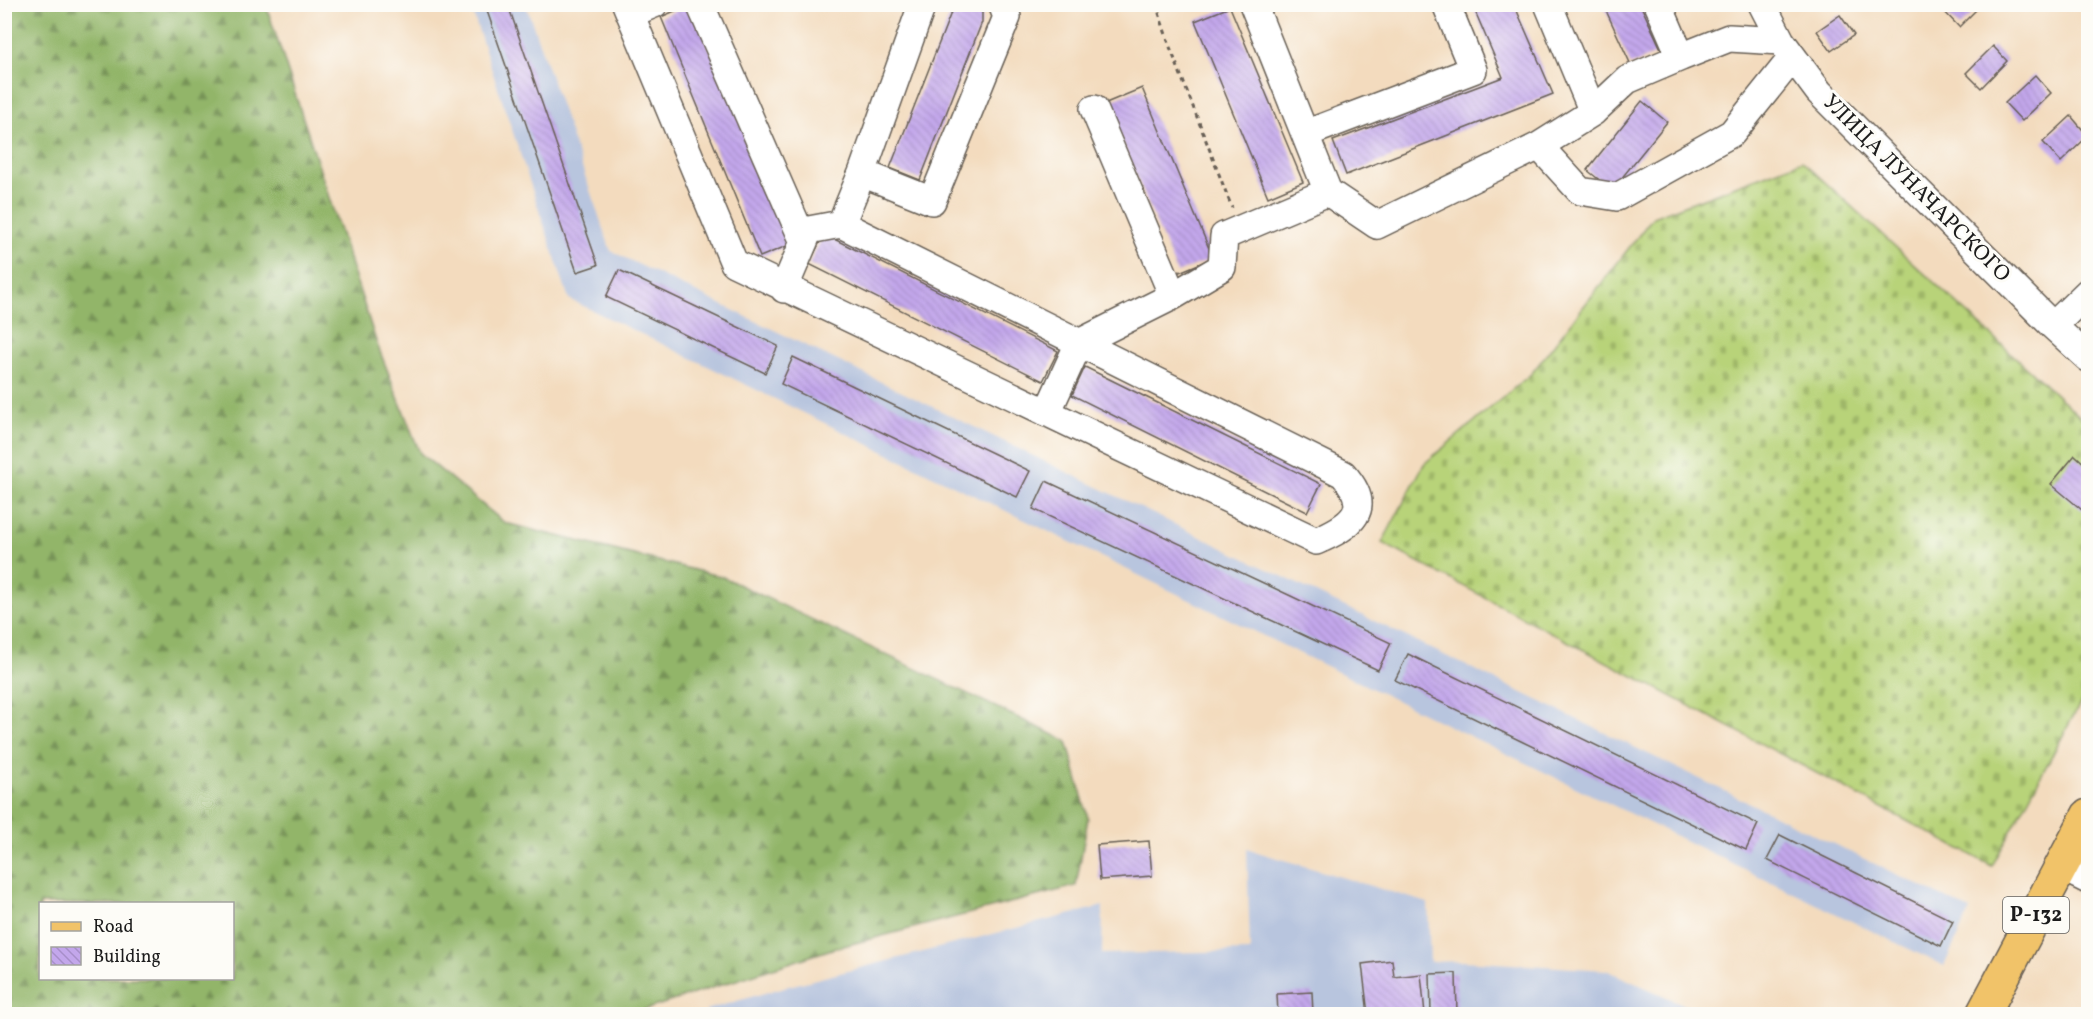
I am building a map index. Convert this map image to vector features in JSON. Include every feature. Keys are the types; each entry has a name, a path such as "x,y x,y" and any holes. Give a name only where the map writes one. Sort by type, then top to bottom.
{"main road":[{"name":"Р-132","path":"1983,1014 2075,874 2088,816"}],"street":[{"path":"700,4 804,242"},
{"path":"841,224 862,173 921,8 920,4"},
{"path":"862,173 932,201 1007,17 1002,4"},
{"path":"1253,4 1328,192 1377,225 1539,146 1593,112 1627,81 1681,57 1729,38 1787,49 1732,133 1617,198 1580,191 1539,146"},
{"path":"1305,134 1473,70 1446,4"},
{"path":"1548,4 1593,112"},
{"path":"1658,4 1681,57"},
{"name":"УЛИЦА ЛУНАЧАРСКОГО","path":"1762,4 1787,49 1819,92 2053,326 2088,358"},
{"path":"636,8 734,263 784,289 1316,541 1340,530 1355,516 1358,502 1355,487 1343,474 841,224 809,230 784,289"},
{"path":"1094,109 1173,296"},
{"path":"1047,413 1079,343 1173,296 1222,267 1224,236 1328,192"},
{"path":"2053,326 2088,292"}],"path":[{"path":"1156,4 1170,47 1240,229"}],"shaded area":[{"path":"470,5 526,5 611,251 1970,910 1944,966 569,299"},
{"path":"1247,849 1428,903 1430,962 1464,961 1606,970 1705,1014 707,1014 706,1010 785,987 1103,906 1102,954 1250,951"}],"green space":[{"path":"5,4 266,5 377,344 420,453 505,523 723,577 1067,741 1088,818 1076,886 832,949 632,1014 5,1014"},
{"path":"1802,161 2088,424 2088,689 1992,866 1382,543 1424,464 1532,373 1653,217"}],"building":[{"path":"691,4 794,243 760,257 661,17"},
{"path":"949,4 982,4 982,22 920,180 890,168 952,10"},
{"path":"1472,4 1514,4 1553,94 1346,175 1333,141 1503,77"},
{"path":"1603,4 1640,4 1662,51 1631,65"},
{"path":"1945,4 1982,4 1959,27 1941,8"},
{"path":"485,5 508,5 598,265 577,272"},
{"path":"1230,7 1303,182 1268,197 1195,21"},
{"path":"1840,15 1854,35 1831,51 1817,31"},
{"path":"1993,46 2007,61 1981,88 1966,73"},
{"path":"2035,75 2051,93 2022,121 2005,103"},
{"path":"1142,88 1213,258 1177,273 1106,103"},
{"path":"1642,101 1667,122 1612,190 1587,170"},
{"path":"2071,116 2088,136 2061,162 2043,142"},
{"path":"824,234 1058,351 1043,381 809,264"},
{"path":"619,270 778,346 765,373 606,297"},
{"path":"793,357 1030,471 1017,497 781,384"},
{"path":"1085,367 1321,484 1307,512 1072,395"},
{"path":"2075,455 2088,467 2088,515 2051,484"},
{"path":"1046,481 1391,643 1378,670 1033,509"},
{"path":"1408,654 1758,824 1746,850 1395,680"},
{"path":"1780,835 1953,921 1941,946 1767,860"},
{"path":"1149,841 1152,876 1100,880 1097,845"},
{"path":"1392,960 1394,977 1421,974 1425,1014 1368,1014 1362,964"},
{"path":"1456,973 1457,1014 1431,1014 1430,974"},
{"path":"1312,992 1313,1014 1278,1014 1277,994"}]}
